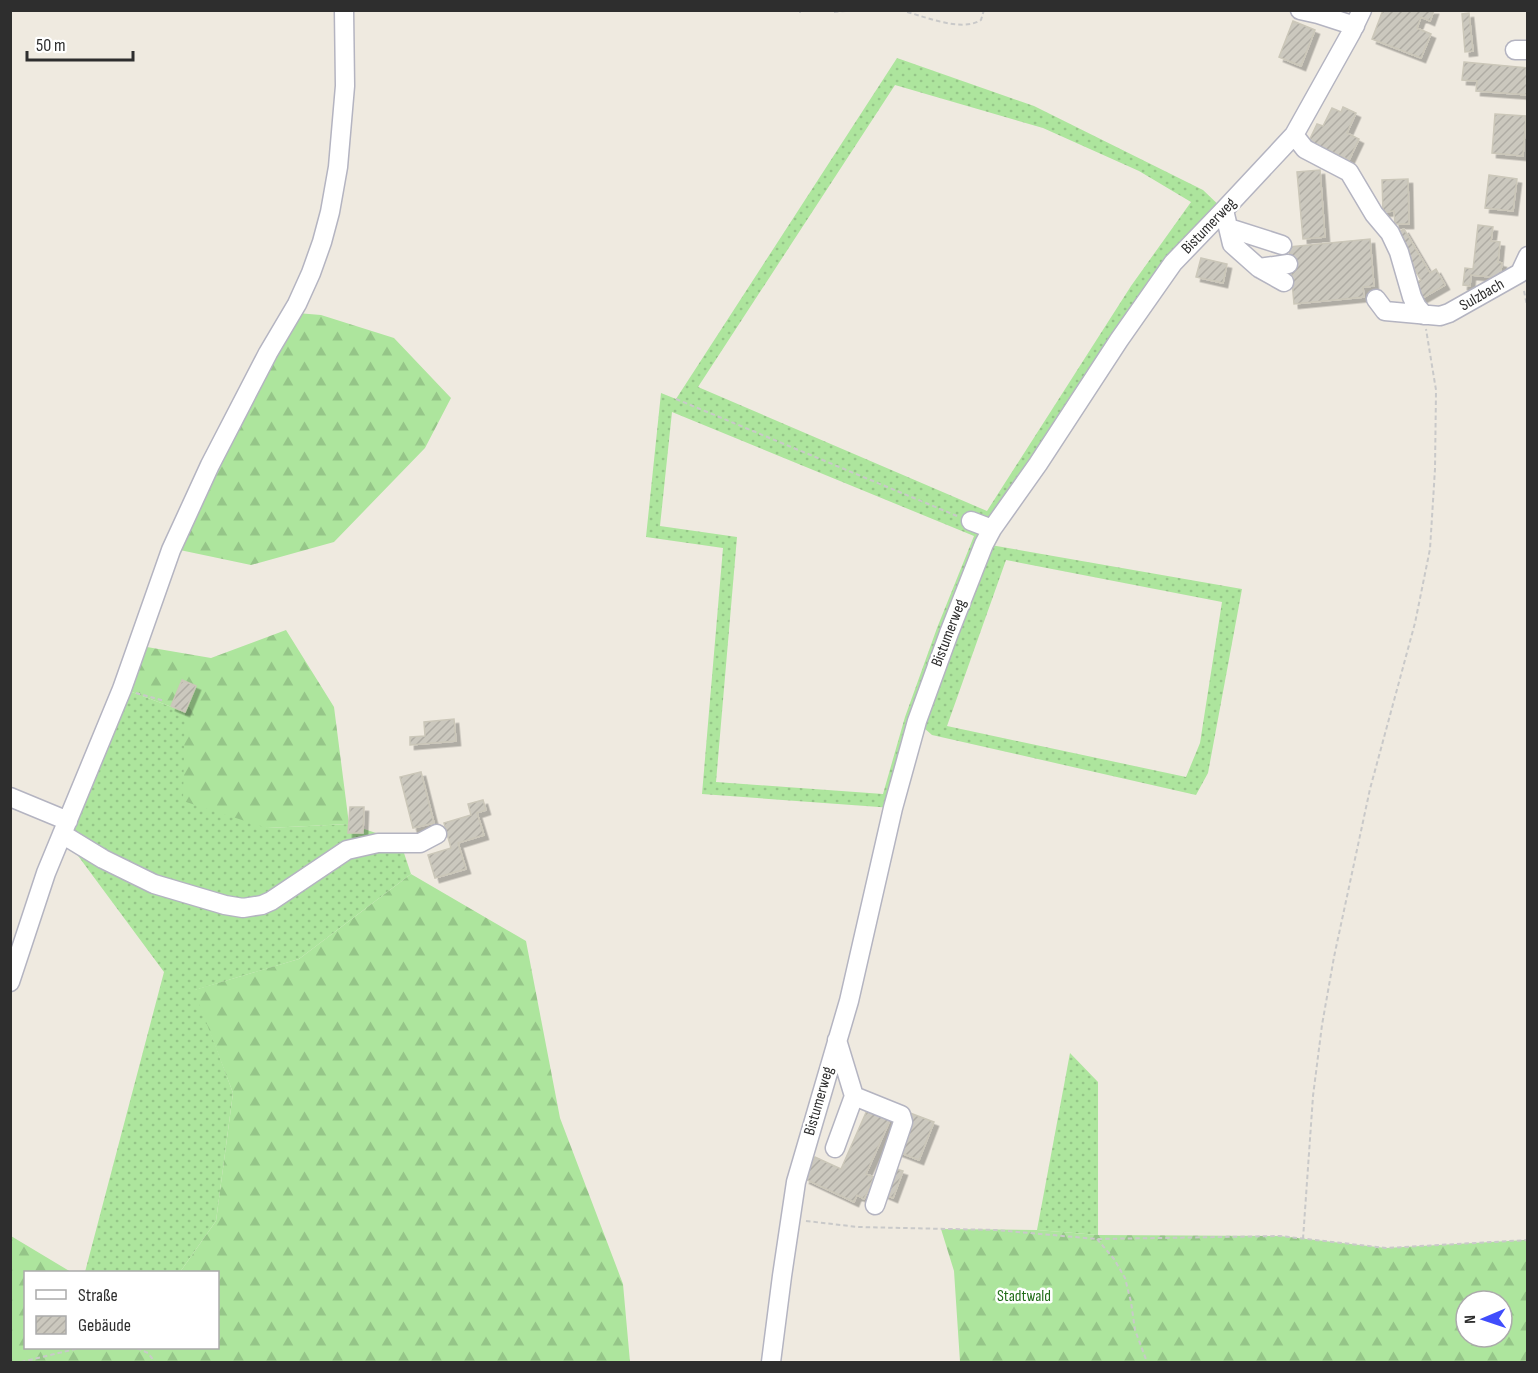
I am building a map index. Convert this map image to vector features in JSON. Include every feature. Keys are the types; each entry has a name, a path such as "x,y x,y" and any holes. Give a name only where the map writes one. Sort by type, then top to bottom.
{"street":[{"path":"10,982 46,873 122,689 171,550 210,465 268,353 297,304 322,242 330,212 340,148 345,86 344,10"},
{"path":"1300,10 1358,18"},
{"name":"Bistumerweg","path":"771,1362 796,1182 849,1001 893,808 917,721 949,633 992,529 1173,263 1294,135 1358,18"},
{"path":"1294,135 1305,149 1348,171 1374,214 1390,233 1399,252 1412,297 1424,315"},
{"path":"1224,210 1232,244 1259,267 1286,273"},
{"path":"1229,228 1282,245"},
{"name":"Sulzbach","path":"1376,300 1385,311 1440,316 1520,273 1527,256"},
{"path":"970,521 992,529"},
{"path":"10,797 65,828 103,859 154,884 243,908 271,901 347,850 378,843 420,843 437,834"},
{"path":"835,1148 854,1096 837,1040"},
{"path":"854,1096 901,1115 903,1122 875,1205"}],"path":[{"path":"792,10 800,11"},
{"path":"834,12 856,10"},
{"path":"900,10 949,23 966,25 975,24 981,20 984,10"},
{"path":"1520,273 1527,310"},
{"path":"1303,1239 1314,1096 1322,1025 1334,957 1370,789 1414,623 1430,549 1435,469 1436,390 1424,315"},
{"path":"676,399 970,521"},
{"path":"122,689 165,701"},
{"path":"790,1219 858,1227 996,1230 1097,1239 1280,1236 1386,1248 1527,1240"},
{"path":"1097,1239 1114,1259 1125,1278 1135,1330 1147,1362"},
{"path":"21,1362 72,1349"},
{"path":"141,1349 155,1362"}],"green space":[{"path":"897,58 1034,106 1203,190 1224,210 1173,263 985,544 1242,589 1208,773 1196,795 932,735 917,722 893,808 702,794 723,548 646,537 661,393 676,399","holes":["895,85 1043,128 1139,171 1191,202 1131,286 987,511 698,387","672,412 974,536 937,628 905,717 883,794 716,782 737,537 660,526","1006,560 1222,602 1200,743 1186,777 947,726"]},
{"path":"297,313 321,315 394,338 451,398 425,448 334,542 251,565 175,549"},
{"path":"286,630 334,707 349,824 267,828 183,801 185,712 124,689 141,646 211,658"},
{"path":"124,689 185,712 267,828 349,824 400,841 411,874 299,959 195,990 233,1093 216,1221 181,1271 85,1271 164,972 73,849 71,821"},
{"path":"411,874 526,941 560,1118 623,1284 630,1362 11,1362 11,1236 69,1271 24,1271 24,1349 219,1349 219,1271 181,1271 216,1221 233,1093 194,990 299,959"},
{"path":"1070,1053 1098,1082 1098,1235 1037,1230"},
{"name":"Stadtwald","path":"941,1229 1037,1230 1098,1235 1280,1236 1386,1248 1527,1240 1527,1362 960,1362 954,1271"}],"building":[{"path":"1383,10 1434,10 1430,21 1421,17 1417,28 1431,34 1421,58 1372,39"},
{"path":"1469,13 1473,51 1465,52 1462,14"},
{"path":"1293,21 1315,30 1301,66 1279,57"},
{"path":"1464,62 1528,68 1528,95 1476,91 1477,81 1462,80"},
{"path":"1343,107 1356,113 1347,133 1359,139 1349,160 1309,141 1317,124 1323,126 1332,108 1341,112"},
{"path":"1495,114 1526,116 1523,156 1492,153"},
{"path":"1320,170 1325,237 1303,239 1297,172"},
{"path":"1489,175 1517,179 1513,211 1485,208"},
{"path":"1408,179 1409,224 1395,224 1394,211 1383,212 1382,180"},
{"path":"1478,225 1493,227 1491,241 1500,242 1498,262 1502,263 1500,278 1471,275 1470,286 1463,285 1465,268 1473,269"},
{"path":"1404,229 1430,273 1436,269 1445,285 1419,300 1411,286 1421,280 1394,235"},
{"path":"1370,239 1374,286 1363,287 1364,297 1294,304 1289,247"},
{"path":"1201,258 1227,264 1223,283 1196,277"},
{"path":"182,680 196,686 185,712 171,706"},
{"path":"454,719 456,741 410,745 410,737 425,736 424,722"},
{"path":"421,772 434,823 413,828 400,777"},
{"path":"483,800 486,810 477,813 484,835 458,843 466,869 435,878 428,855 451,848 444,823 471,815 468,804"},
{"path":"350,807 364,807 363,833 348,833"},
{"path":"868,1108 891,1118 866,1174 874,1177 864,1199 857,1195 854,1202 805,1179 815,1157 841,1169"},
{"path":"910,1113 934,1122 919,1160 896,1151"},
{"path":"893,1168 903,1171 893,1198 884,1194"}]}
